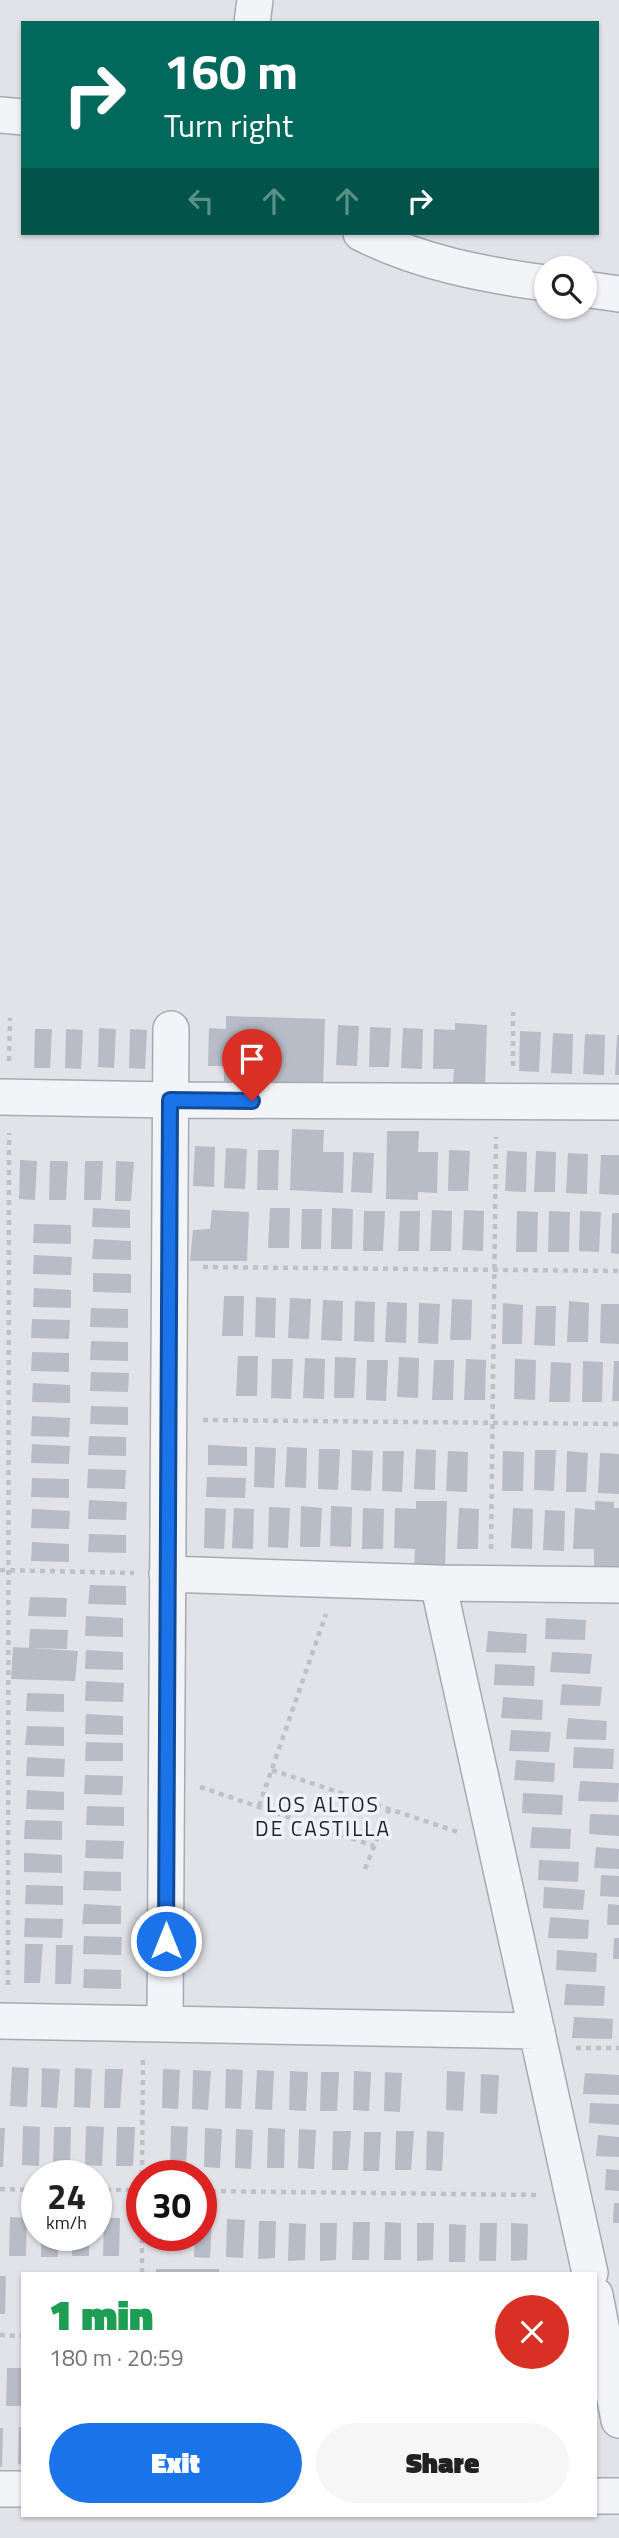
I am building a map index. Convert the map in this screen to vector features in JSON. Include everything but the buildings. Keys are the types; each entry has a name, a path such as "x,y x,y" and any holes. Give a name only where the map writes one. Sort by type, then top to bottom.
{"street":[{"path":"252,21 255,0"},
{"path":"0,115 21,117"},
{"path":"366,235 436,262 534,282"},
{"path":"597,290 619,293"},
{"path":"154,2024 166,1776 171,1029"},
{"path":"5,1097 619,1102"},
{"path":"167,1574 438,1583 619,1585"},
{"path":"438,1583 590,2272"},
{"path":"4,2021 537,2032"},
{"path":"597,2305 619,2420"},
{"path":"0,2489 21,2489"},
{"path":"597,2496 619,2496"}],"path":[{"path":"491,1584 496,1269 513,1012"},
{"path":"4,2021 9,1570 5,1097 10,1017"},
{"path":"169,1267 619,1271"},
{"path":"168,1420 619,1424"},
{"path":"0,1570 167,1574"},
{"path":"259,1806 337,1580"},
{"path":"272,1770 495,1844"},
{"path":"166,1776 374,1846"},
{"path":"365,1869 389,1809"},
{"path":"143,2160 154,2024"},
{"path":"0,2189 21,2190"},
{"path":"217,2191 573,2195"},
{"path":"142,2251 142,2272"},
{"path":"0,2335 21,2336"}],"district":[{"name":"LOS ALTOS DE CASTILLA","path":"323,1816"}],"route":[{"path":"166,1941 170,1100 252,1101"}]}
